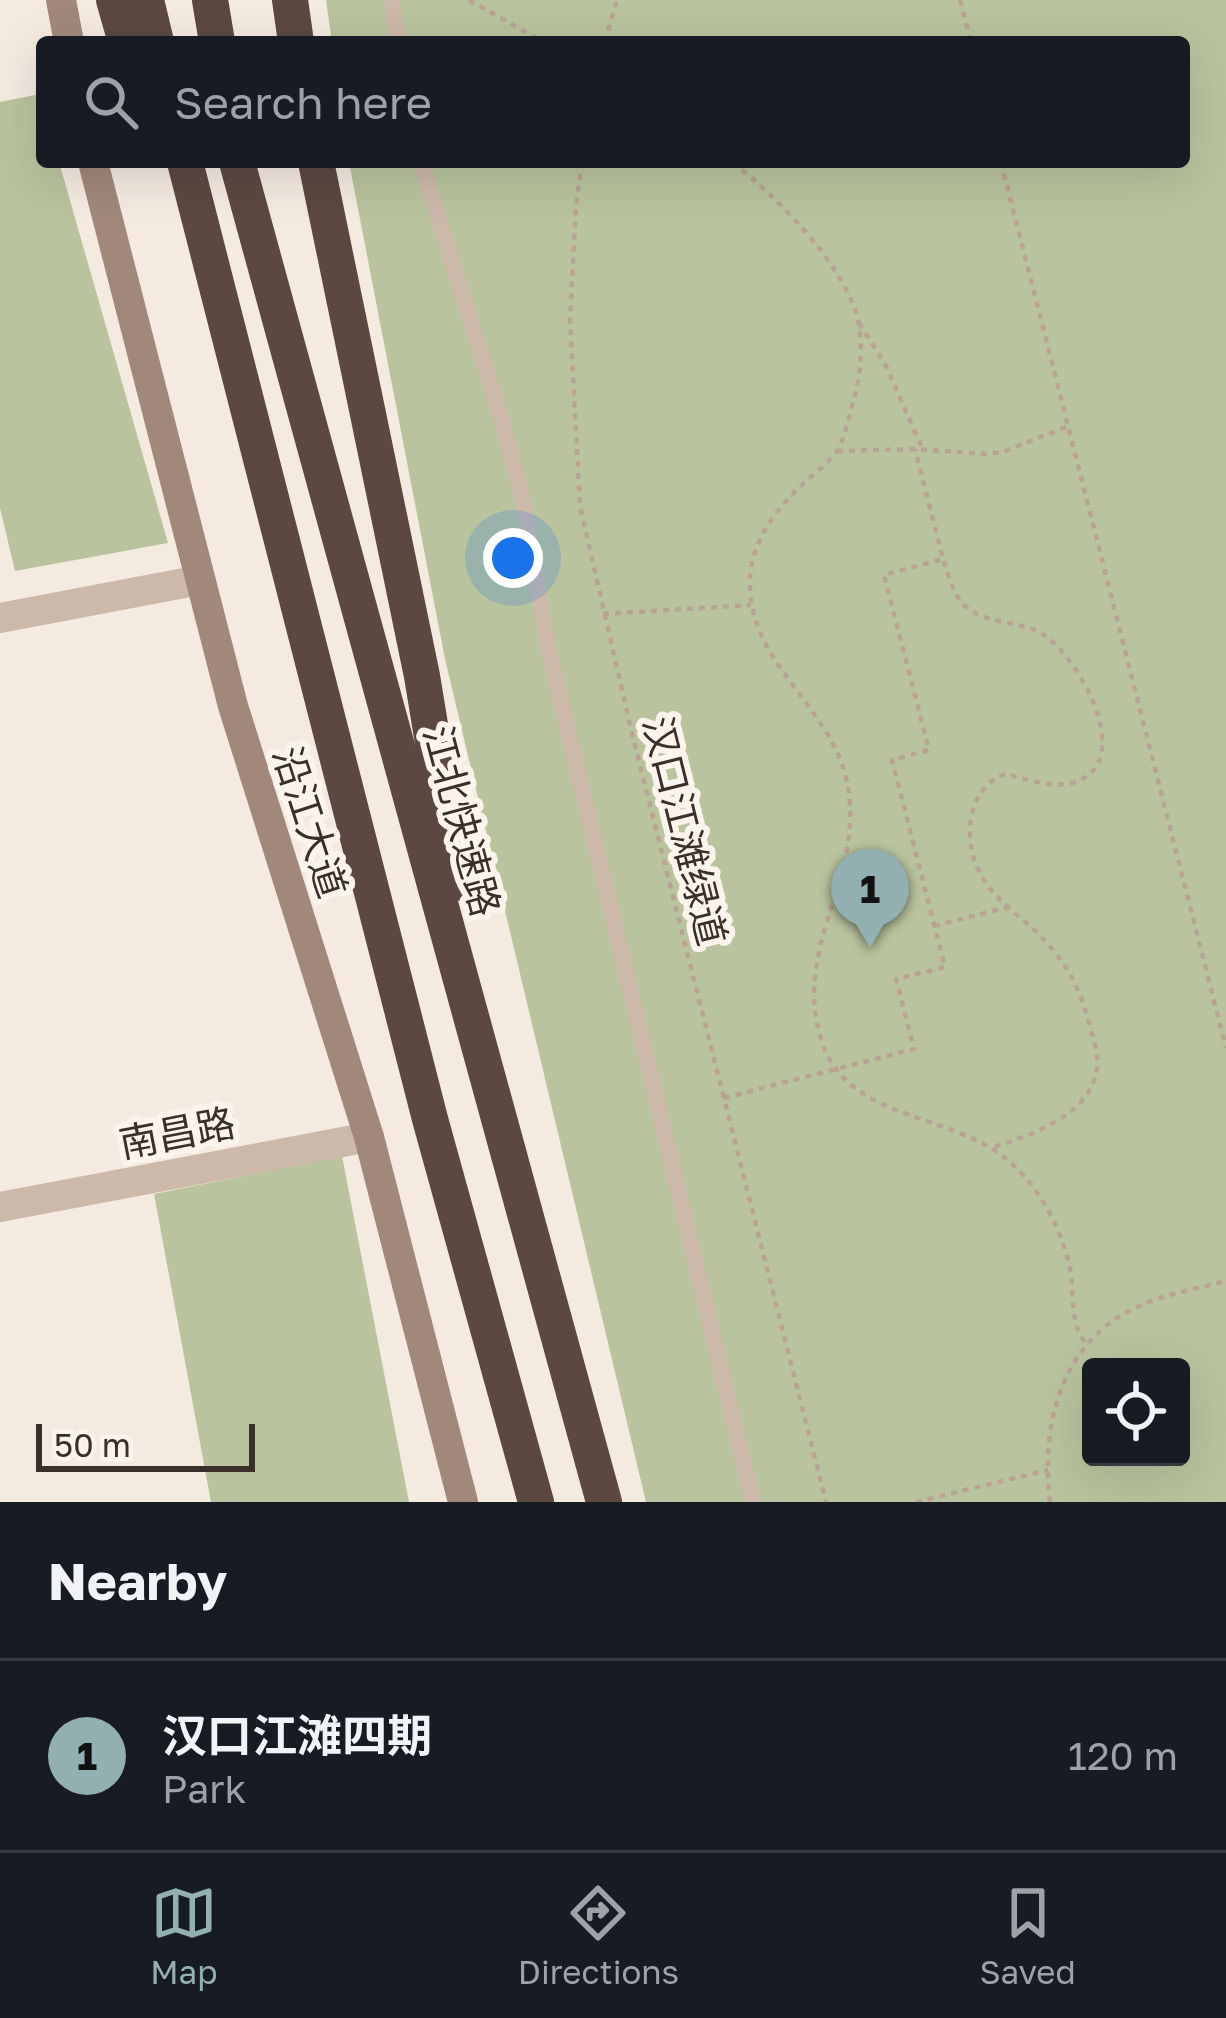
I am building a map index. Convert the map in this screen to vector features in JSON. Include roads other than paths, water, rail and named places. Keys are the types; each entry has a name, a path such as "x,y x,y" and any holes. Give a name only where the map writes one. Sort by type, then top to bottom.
{"highway":[{"path":"114,0 124,36"},
{"path":"146,0 155,36"},
{"path":"211,0 217,36"},
{"path":"290,0 295,36"},
{"path":"161,168 250,426"},
{"path":"186,168 430,1119 536,1502"},
{"name":"江北快速路","path":"239,168 604,1502"},
{"path":"317,168 422,676 487,1071"}],"street":[{"path":"61,0 68,36"},
{"name":"沿江大道","path":"95,168 233,706 369,1137 463,1502"},
{"path":"0,618 200,580"},
{"name":"南昌路","path":"0,1207 369,1137"}],"lane":[{"path":"392,0 396,36"},
{"path":"423,168 523,501 548,647 753,1502"}],"place":[{"name":"汉口江滩四期","path":"870,948"}]}
